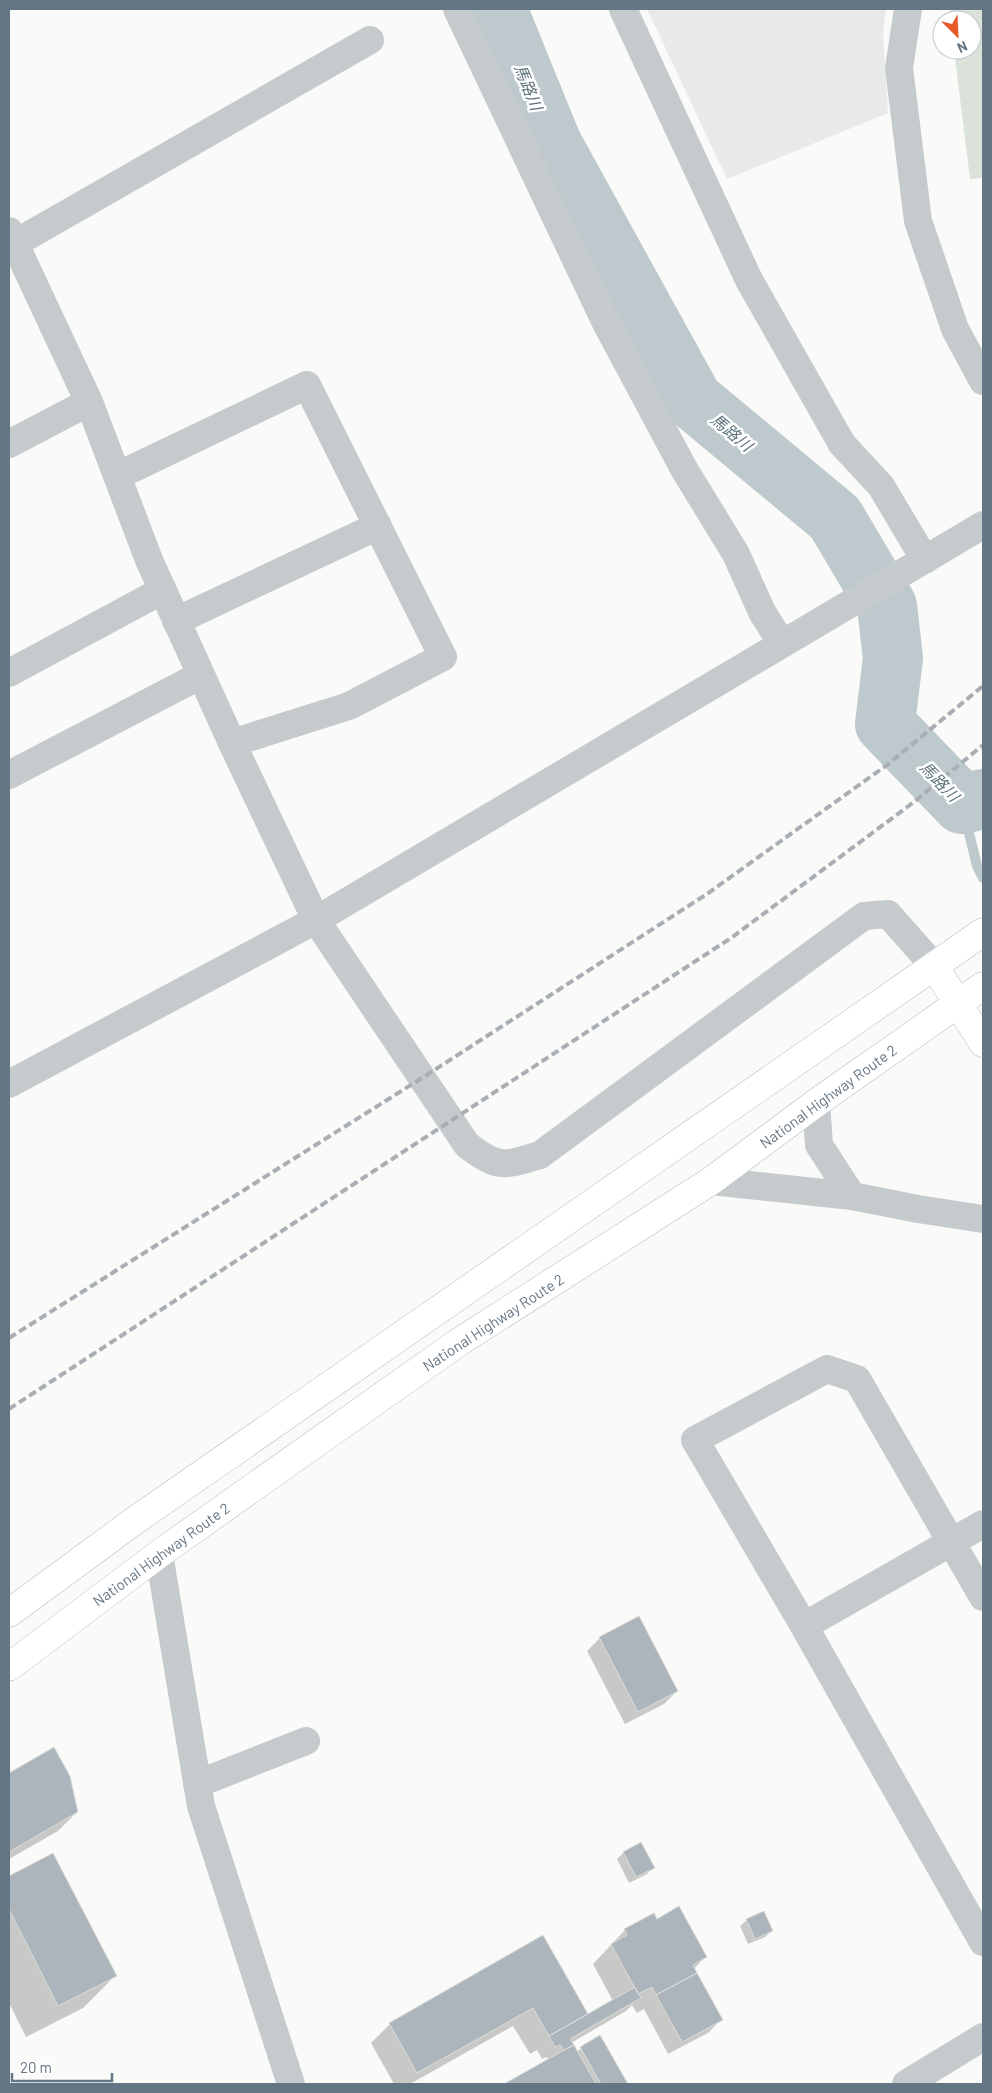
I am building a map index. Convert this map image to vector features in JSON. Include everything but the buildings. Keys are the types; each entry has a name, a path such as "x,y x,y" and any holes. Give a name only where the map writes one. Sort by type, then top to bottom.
{"main road":[{"path":"9,1613 137,1518 983,932"},
{"path":"934,966 983,1043"},
{"name":"National Highway Route 2","path":"9,1668 159,1554 459,1342 711,1181 816,1103 983,986"}],"street":[{"path":"458,9 606,323 684,469 736,554 762,612 788,640"},
{"path":"623,9 754,288 842,444 881,486 916,564"},
{"path":"908,9 899,68 918,221 955,329 983,381"},
{"path":"370,40 12,237 89,402 149,560 176,621 316,920 467,1145 488,1160 507,1165 540,1154 864,916 888,914 934,966"},
{"path":"117,476 307,385 443,657 349,706 232,743"},
{"path":"9,444 89,402"},
{"path":"9,1084 316,920 983,525"},
{"path":"176,621 378,526"},
{"path":"9,673 163,590"},
{"path":"9,775 201,675"},
{"path":"816,1103 820,1145 852,1196"},
{"path":"711,1181 852,1196 983,1219"},
{"path":"983,1597 857,1379 827,1369 695,1440 804,1626 983,1942"},
{"path":"804,1626 983,1524"},
{"path":"159,1554 201,1806 291,2084"},
{"path":"197,1784 306,1741"},
{"path":"906,2084 983,2037"}],"shaded area":[{"path":"647,9 886,9 883,33 888,113 727,179"},
{"path":"983,9 983,178 970,179 955,60 982,60 982,10 949,10"}],"waterway":[{"name":"馬路川","path":"497,9 552,144 693,400 835,518 887,606 893,658 885,724 962,804 983,799"},
{"path":"962,804 977,866 983,878"}],"railway":[{"path":"9,1338 422,1078 707,894 887,765 983,686"},
{"path":"9,1409 731,938 914,802 983,745"}]}
